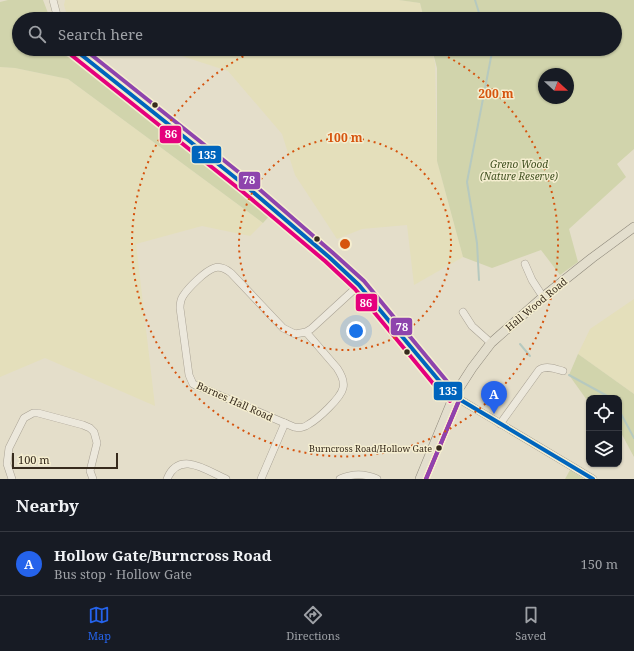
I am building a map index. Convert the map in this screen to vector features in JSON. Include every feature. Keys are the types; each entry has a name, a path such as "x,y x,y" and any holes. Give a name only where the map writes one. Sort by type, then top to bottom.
{"main road":[{"name":"Hall Wood Road","path":"420,479 454,396 472,368 491,343 543,297 634,227"}],"street":[{"path":"53,0 56,12"},
{"path":"83,56 247,187 329,257 359,285 446,389 454,396 593,479"},
{"path":"525,264 532,280 543,297"},
{"name":"Barnes Hall Road","path":"285,423 193,384 189,375 180,308 181,302 187,291 209,271 215,268 221,268 231,273 283,328 295,334 306,332"},
{"path":"260,479 285,423 300,428 309,425 339,397 342,390 343,379 337,368 306,332 319,323 359,285"},
{"path":"463,312 472,326 491,343"},
{"path":"500,424 539,370 548,368 563,371"},
{"path":"12,479 7,464 9,448 24,418 33,413 38,413 83,425 90,428 94,432 97,443 90,471 93,479"},
{"path":"167,479 176,466 186,463 226,479"},
{"path":"340,479 362,474 377,479"}],"shaded area":[{"path":"65,0 399,0 420,3 422,12 66,12 64,5"},
{"path":"182,56 433,56 435,64 437,161 463,257 414,285 407,225 362,229 337,239 295,175 282,134 228,71"},
{"path":"0,67 15,68 68,79 263,223 250,236 202,226 136,244 155,406 45,358 0,377"},
{"path":"634,299 634,394 578,354 590,329"}],"green space":[{"path":"8,0 43,0 48,12 12,12 12,56 69,57 272,213 263,223 68,79 15,68 0,67 0,2"},
{"name":"Greno Wood (Nature Reserve)","path":"399,0 634,0 634,149 617,164 626,177 569,229 578,262 560,275 541,250 492,268 463,257 437,161 437,68 434,56 622,56 622,12 422,12 420,3"},
{"path":"578,354 634,394 634,457 622,435 622,395 586,395 586,399 569,375"},
{"path":"570,470 584,479 565,479"}],"waterway":[{"path":"475,0 479,12"},
{"path":"479,280 477,243 467,182 491,56"},
{"path":"520,344 530,356"},
{"path":"569,375 606,395"},
{"path":"622,416 634,438"}],"transit line":[{"name":"86","path":"73,56 243,192 325,261 355,289 441,393 450,401"},
{"name":"135","path":"83,56 247,187 329,257 359,285 446,389 454,396 593,479"},
{"name":"78","path":"93,56 251,182 364,281 450,385 459,392 460,398 426,479"},
{"name":"86","path":"426,479 460,398"}],"place":[{"name":"Hollow Gate/Burncross Road","path":"494,414"},
{"name":"Burncross Road/Hollow Gate","path":"439,448"}]}
